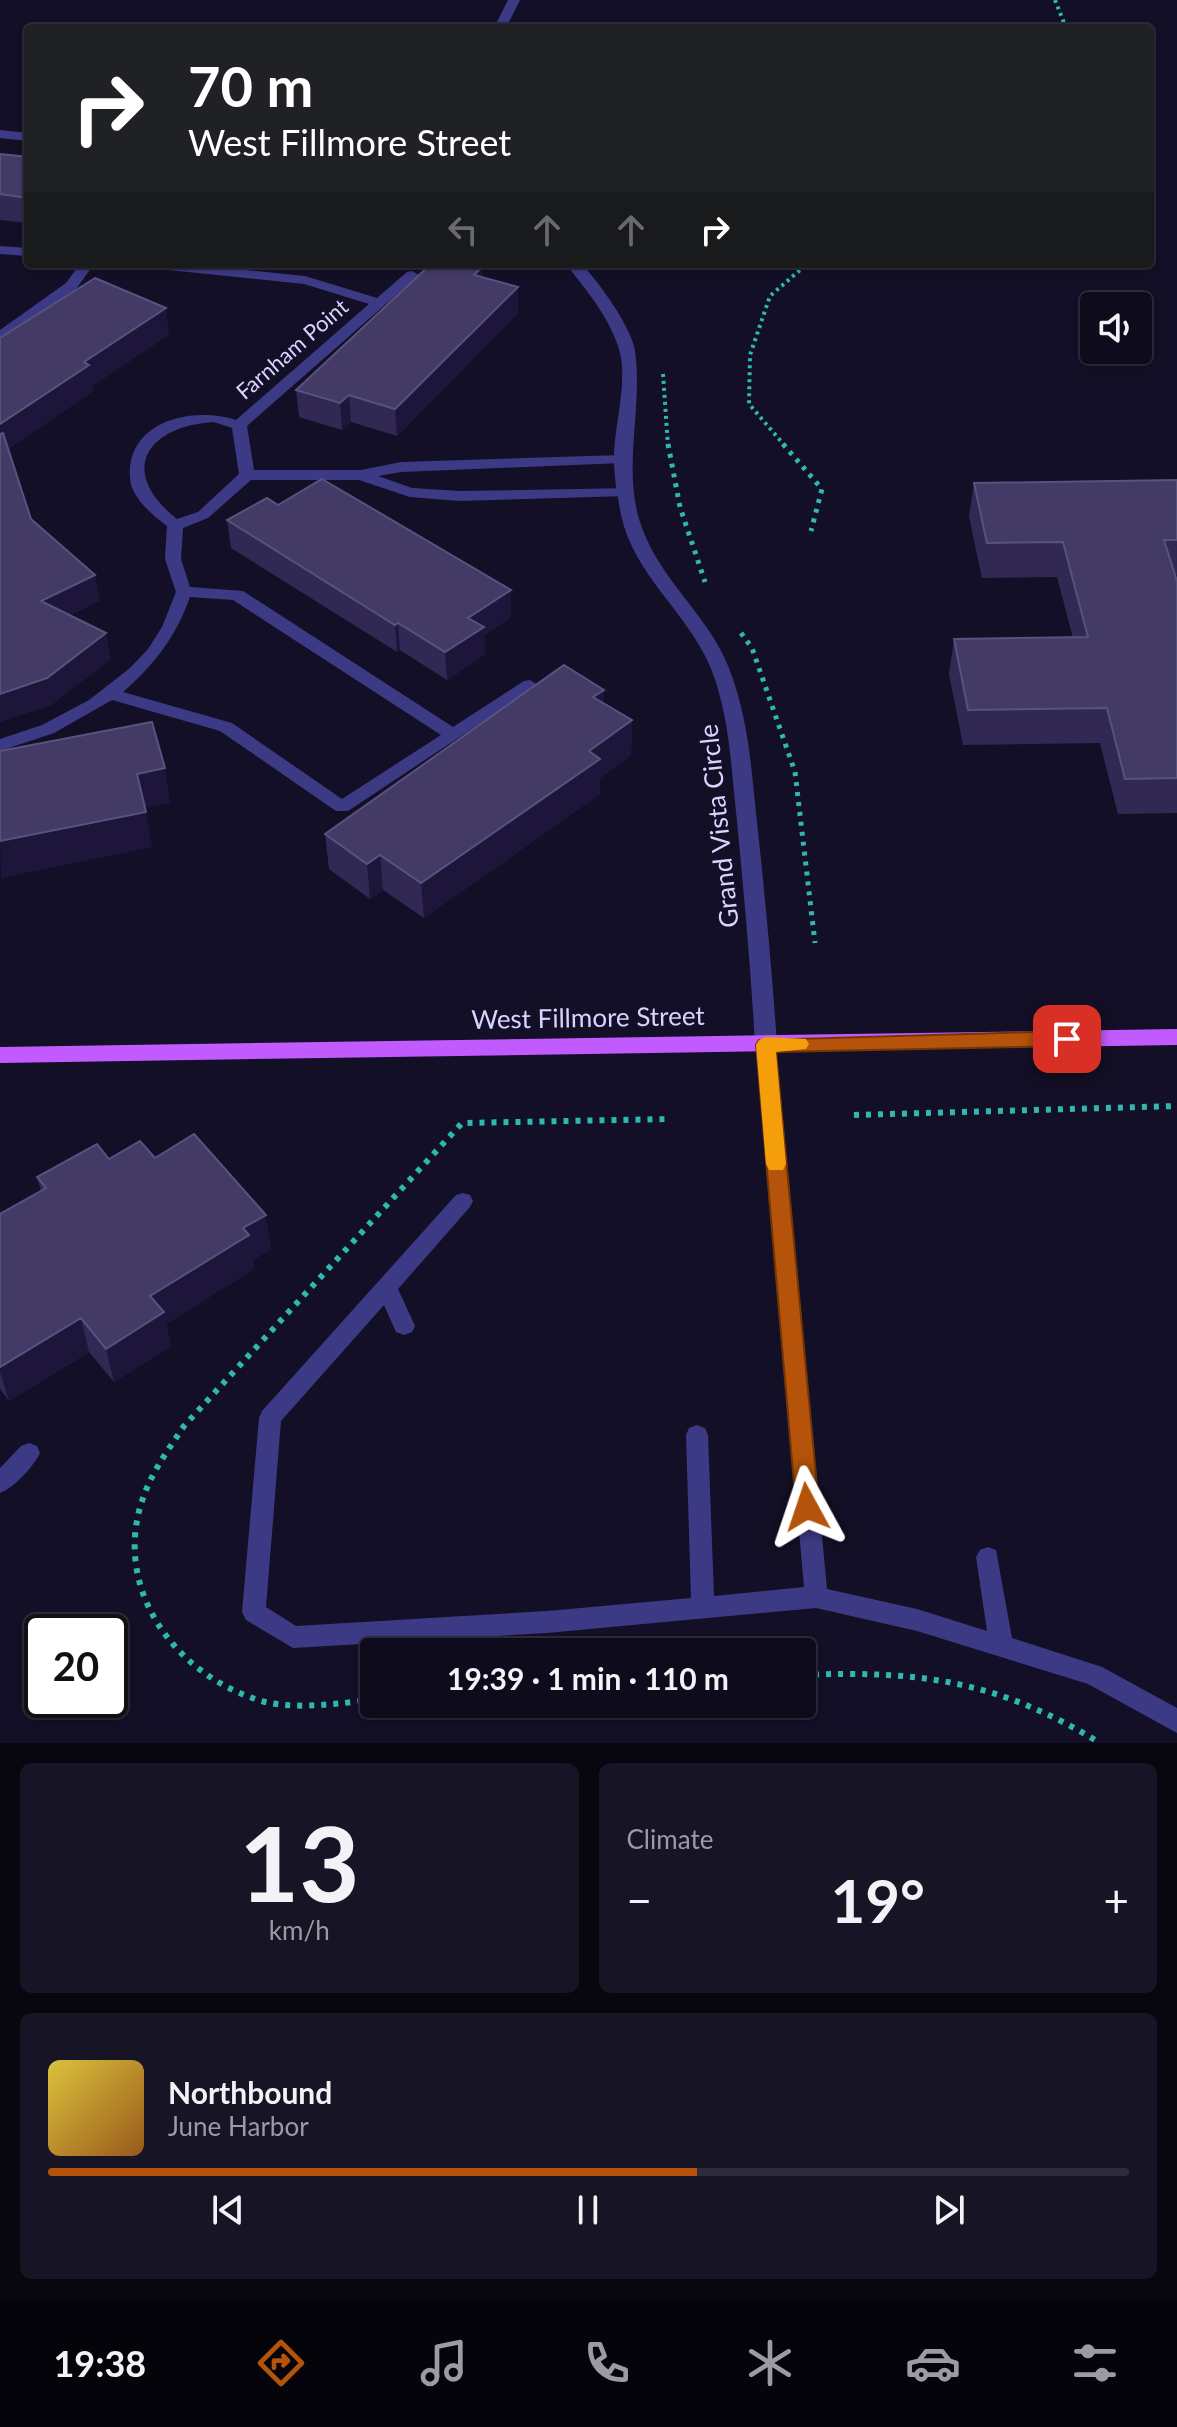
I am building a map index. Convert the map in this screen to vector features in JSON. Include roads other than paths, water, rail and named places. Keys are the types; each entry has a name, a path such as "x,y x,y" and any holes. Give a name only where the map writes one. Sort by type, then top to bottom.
{"main road":[{"name":"West Fillmore Street","path":"0,1055 1177,1037"}],"street":[{"path":"0,134 24,137"},
{"name":"Grand Vista Circle","path":"578,268 598,291 627,348 629,407 622,459 630,517 643,552 659,580 695,622 718,664 735,710 760,949 766,1045"}],"lane":[{"path":"502,24 514,0"},
{"path":"0,250 24,252"},
{"path":"0,336 71,286 84,268"},
{"name":"Farnham Point","path":"188,268 305,280 379,303"},
{"path":"379,303 412,275"},
{"name":"Farnham Point","path":"239,425 379,303"},
{"name":"Farnham Point","path":"175,525 154,513 141,497 134,477 136,460 149,442 166,428 214,418 239,425"},
{"name":"Farnham Point","path":"239,425 247,475"},
{"path":"0,745 23,739 73,716 110,694 145,662 169,631 184,592 173,559 175,525 203,515 247,475 361,475 401,467 622,459"},
{"path":"460,496 461,465"},
{"path":"361,475 410,492 460,496 627,491"},
{"path":"184,592 237,595 453,735"},
{"path":"110,694 226,727 342,807 530,685"},
{"path":"766,1045 816,1597"},
{"path":"463,1201 270,1418 254,1612 293,1637 547,1622 816,1597 917,1620 1094,1675 1177,1721"},
{"path":"386,1287 404,1326"},
{"path":"697,1435 703,1606"},
{"path":"0,1483 29,1453"},
{"path":"988,1557 1001,1646"}]}
